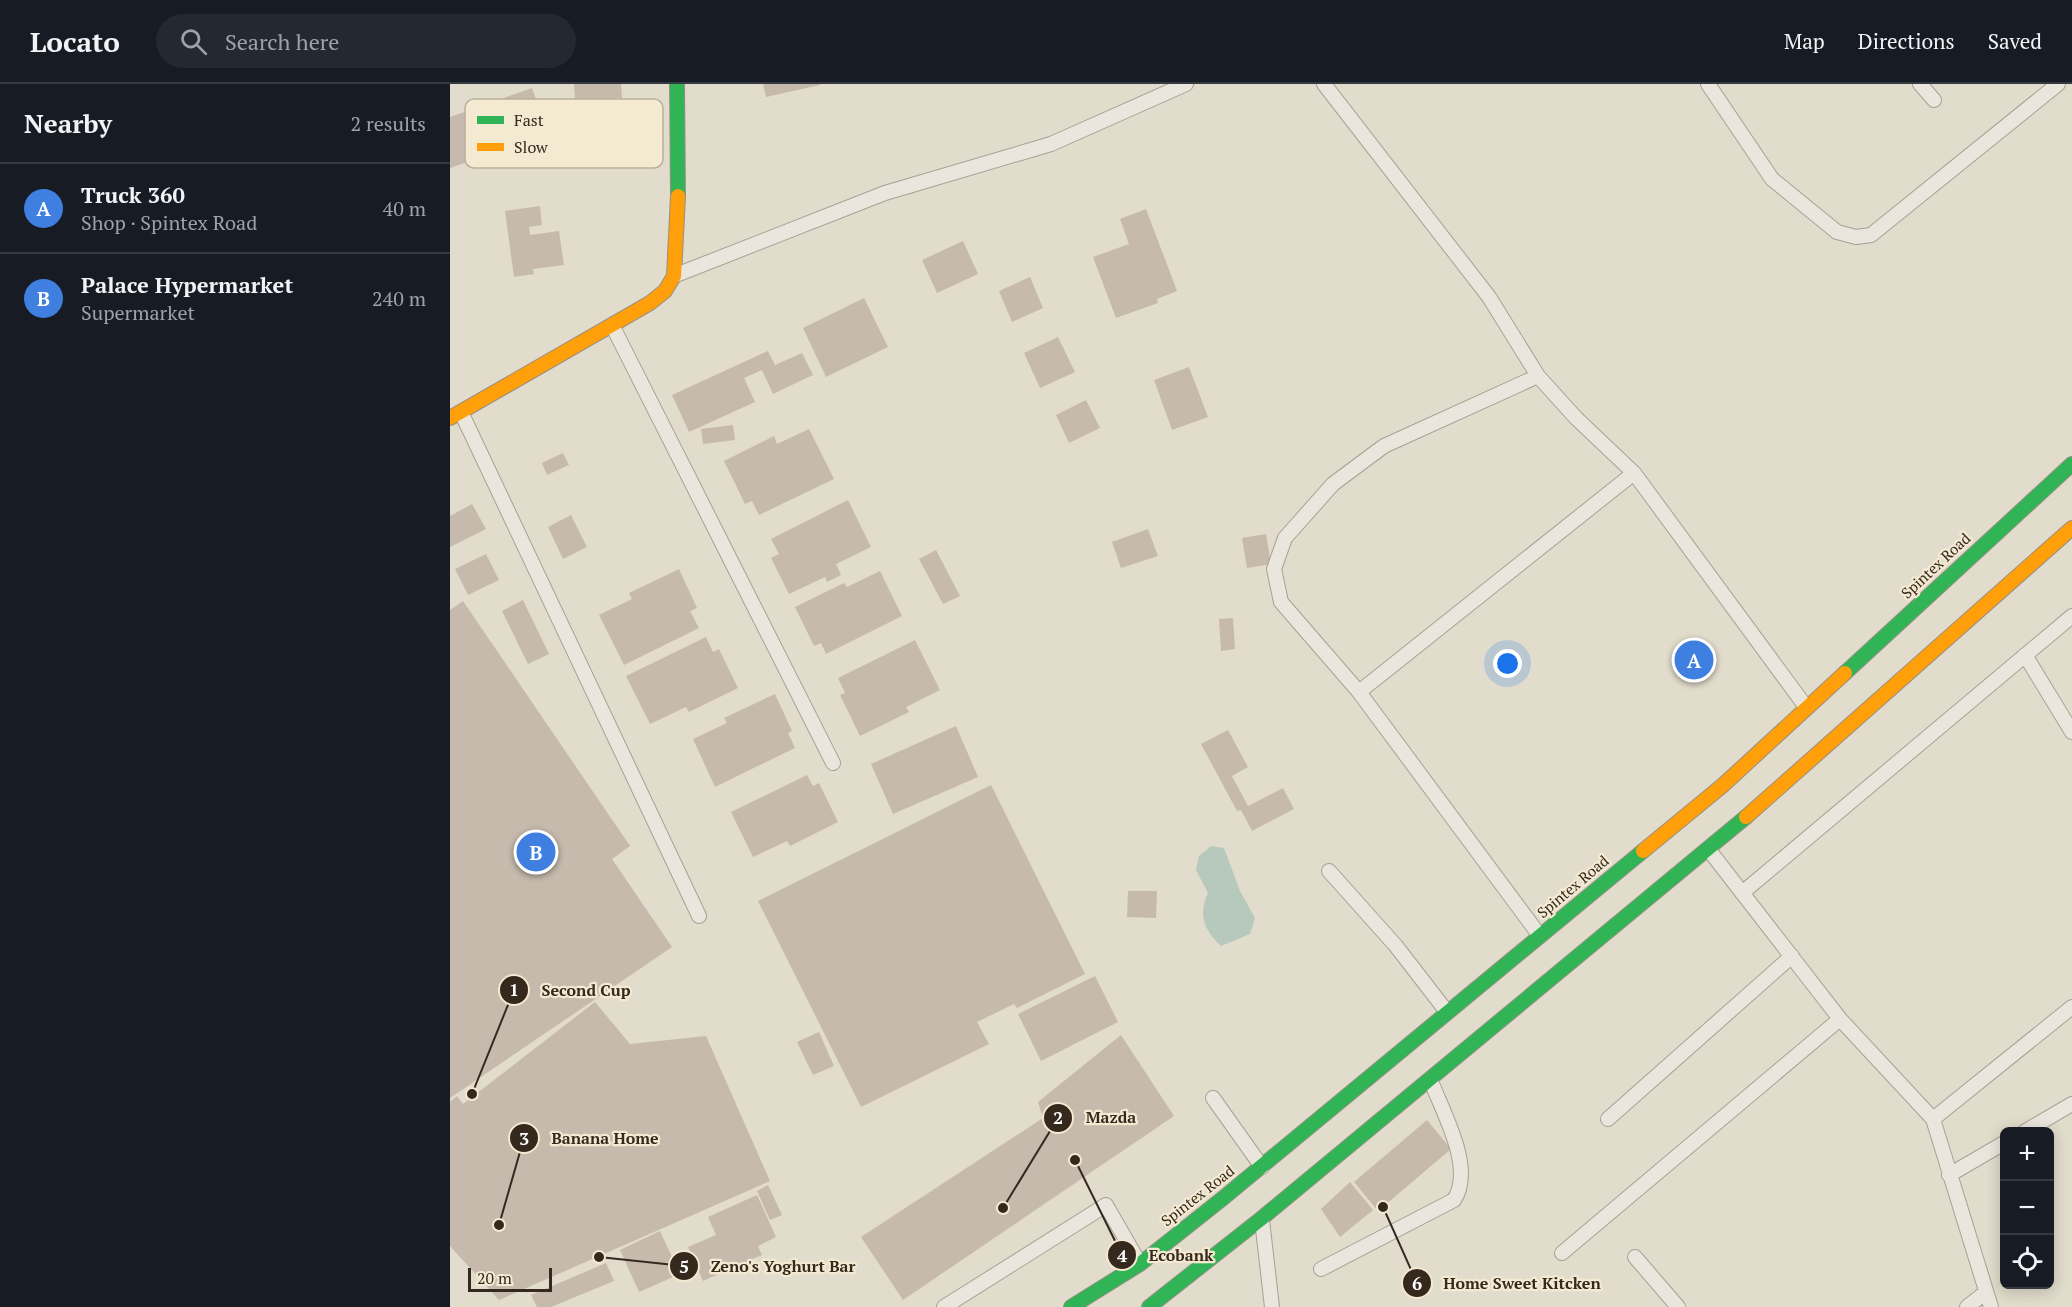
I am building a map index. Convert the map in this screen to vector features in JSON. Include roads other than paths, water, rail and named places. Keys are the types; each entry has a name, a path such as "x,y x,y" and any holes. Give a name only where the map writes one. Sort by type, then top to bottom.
{"main road":[{"path":"455,415 650,303 664,291 674,276 679,163 677,84"},
{"name":"Spintex Road","path":"1071,1307 1140,1264 1262,1167 1722,786 2072,464"},
{"path":"1149,1307 1262,1218 1709,850 2072,528"},
{"path":"1974,615 2043,572"}],"lane":[{"path":"674,276 885,193 1051,144 1186,84"},
{"path":"1324,84 1489,297 1538,376 1576,418 1634,473 1806,707"},
{"path":"1708,84 1772,179 1837,232 1856,237 1871,235 2058,84"},
{"path":"1920,84 1934,100"},
{"path":"612,325 832,763"},
{"path":"1538,376 1384,446 1333,484 1285,538 1274,569 1281,602 1359,692 1540,936"},
{"path":"455,415 699,916"},
{"path":"1359,692 1634,473"},
{"path":"1742,892 2072,616"},
{"path":"2025,655 2072,732"},
{"path":"1709,850 1840,1019 1933,1119 1991,1307"},
{"path":"1329,871 1396,946 1448,1012"},
{"path":"1608,1119 1792,956"},
{"path":"1933,1119 2072,1007"},
{"path":"1562,1253 1840,1019"},
{"path":"1321,1269 1455,1200 1460,1192 1462,1183 1459,1156 1430,1079"},
{"path":"1213,1098 1262,1167"},
{"path":"2031,1127 2072,1104"},
{"path":"1949,1175 2000,1145"},
{"path":"944,1307 1106,1205 1140,1264"},
{"path":"1262,1218 1272,1307"},
{"path":"1635,1257 1678,1307"},
{"path":"1967,1307 1986,1292"},
{"path":"1169,1293 1174,1307"}],"place":[{"name":"Truck 360","path":"1694,660"},
{"name":"Palace Hypermarket","path":"536,852"},
{"name":"Second Cup","path":"472,1094"},
{"name":"Ecobank","path":"1075,1160"},
{"name":"Home Sweet Kitcken","path":"1383,1207"},
{"name":"Mazda","path":"1003,1208"},
{"name":"Banana Home","path":"499,1225"},
{"name":"Zeno's Yoghurt Bar","path":"599,1257"}]}
